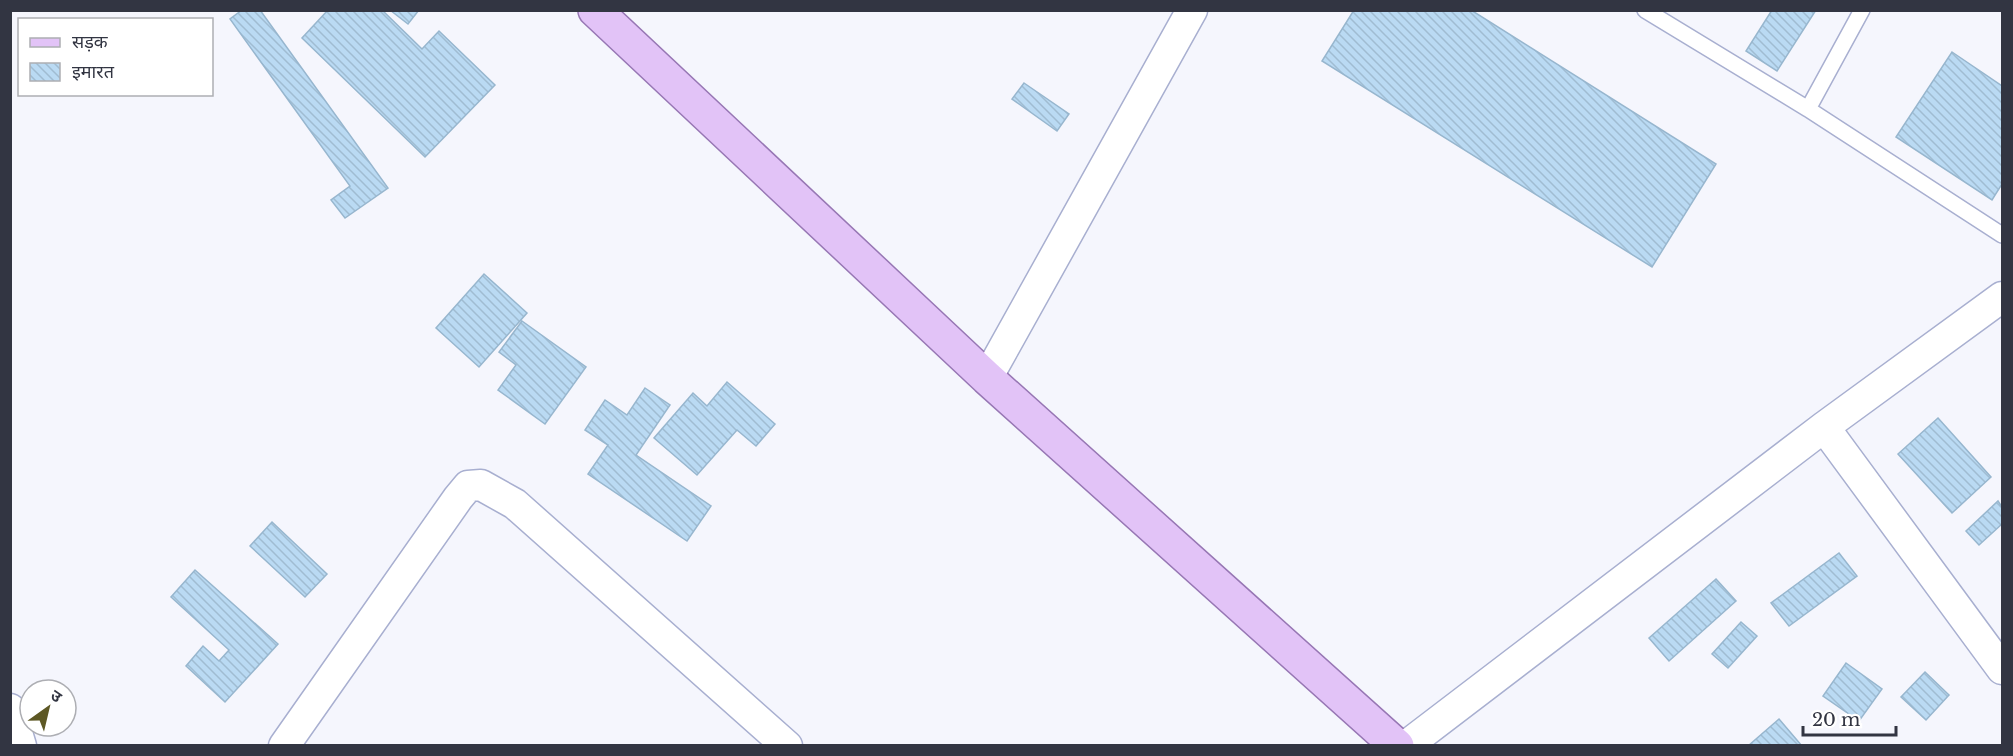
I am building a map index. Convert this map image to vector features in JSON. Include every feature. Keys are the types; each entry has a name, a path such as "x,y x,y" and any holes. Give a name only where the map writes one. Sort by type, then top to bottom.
{"main road":[{"path":"595,10 987,378 1397,746"}],"street":[{"path":"987,378 1192,10"},
{"path":"1406,746 1824,427 2002,297"},
{"path":"1824,427 2002,669"},
{"path":"284,746 458,498 468,486 481,484 515,504 787,746"},
{"path":"10,709 21,746"}],"lane":[{"path":"1645,10 1808,109 2002,235"},
{"path":"1808,109 1862,10"}],"building":[{"path":"242,10 260,10 388,188 345,218 331,200 350,186 230,19"},
{"path":"328,10 382,10 422,49 439,31 495,85 425,157 302,38"},
{"path":"390,10 419,10 408,24"},
{"path":"1354,10 1471,10 1716,164 1652,267 1322,61"},
{"path":"1772,10 1816,10 1777,71 1746,51"},
{"path":"1952,52 2002,86 2002,184 1992,200 1896,137"},
{"path":"1024,83 1069,114 1057,131 1012,99"},
{"path":"484,274 527,313 479,367 436,328"},
{"path":"522,321 586,367 545,424 498,390 516,365 499,352"},
{"path":"727,382 775,424 756,446 737,430 697,475 654,438 693,393 707,406"},
{"path":"645,388 670,405 636,455 711,506 687,541 588,474 608,445 585,430 605,400 627,415"},
{"path":"1938,418 1991,477 1952,513 1898,454"},
{"path":"1998,501 2002,507 2002,524 1979,545 1966,531"},
{"path":"272,522 327,574 305,597 250,546"},
{"path":"1839,553 1857,576 1789,626 1771,603"},
{"path":"195,570 278,644 225,702 186,666 203,646 219,661 229,650 171,597"},
{"path":"1716,579 1736,601 1669,661 1649,638"},
{"path":"1741,622 1757,636 1728,668 1712,654"},
{"path":"1846,663 1882,689 1859,721 1823,696"},
{"path":"1925,672 1949,695 1926,720 1901,697"},
{"path":"1779,719 1802,746 1748,746"}]}
